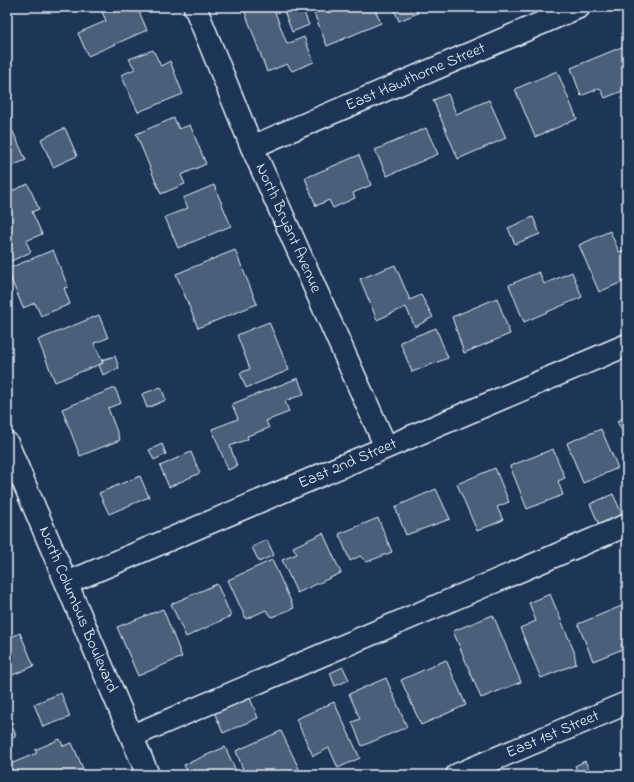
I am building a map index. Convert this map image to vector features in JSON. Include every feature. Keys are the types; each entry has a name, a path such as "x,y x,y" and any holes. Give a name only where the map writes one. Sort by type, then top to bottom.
{"street":[{"name":"North Bryant Avenue","path":"195,7 252,147 386,447"},
{"name":"East Hawthorne Street","path":"252,147 579,7"},
{"name":"East 2nd Street","path":"67,583 627,345"},
{"name":"North Columbus Boulevard","path":"7,444 148,775"},
{"path":"132,736 627,525"},
{"name":"East 1st Street","path":"457,775 627,703"}],"building":[{"path":"100,7 137,7 147,30 88,56 78,33 106,21"},
{"path":"258,7 273,7 287,44 304,37 314,62 292,71 287,64 267,72 245,12"},
{"path":"295,7 302,7 309,25 292,32 284,11"},
{"path":"374,7 381,23 327,46 312,8"},
{"path":"393,7 415,7 418,13 399,21"},
{"path":"624,46 627,53 627,89 605,98 600,88 581,96 571,68"},
{"path":"153,50 161,66 170,61 183,94 138,112 121,75 135,69 129,59"},
{"path":"557,71 577,119 535,137 515,89"},
{"path":"448,94 456,114 489,100 506,138 458,159 433,100"},
{"path":"174,118 179,129 190,125 206,164 181,175 185,184 161,194 136,134"},
{"path":"7,121 26,160 7,168"},
{"path":"65,128 77,156 53,167 41,139"},
{"path":"426,128 438,154 387,176 375,150"},
{"path":"359,155 371,185 353,193 355,198 333,208 329,200 316,206 305,178"},
{"path":"28,184 39,209 32,212 42,234 26,241 31,252 7,263 7,193"},
{"path":"214,185 231,226 178,248 165,217 188,208 183,198"},
{"path":"533,217 540,234 515,244 508,228"},
{"path":"610,231 619,252 627,249 627,280 599,292 579,245"},
{"path":"53,250 68,287 64,288 70,304 41,316 35,303 23,308 7,269"},
{"path":"235,250 257,304 198,328 176,274"},
{"path":"395,265 410,300 421,295 433,317 415,327 406,307 377,320 360,279"},
{"path":"539,272 544,284 572,272 582,297 524,322 509,285"},
{"path":"497,298 510,334 464,353 452,317"},
{"path":"99,315 108,338 94,343 103,363 55,382 38,340"},
{"path":"269,322 289,370 246,388 240,373 250,369 237,335"},
{"path":"436,328 448,358 412,372 400,342"},
{"path":"115,356 119,368 103,375 99,365 103,363 102,360"},
{"path":"298,378 304,394 285,401 289,412 266,421 269,428 247,436 248,439 230,446 237,466 228,470 212,429 238,419 232,404"},
{"path":"161,387 166,400 147,408 142,394"},
{"path":"115,388 121,403 108,408 120,440 80,456 62,409"},
{"path":"627,416 627,441 617,421"},
{"path":"601,429 618,468 583,483 567,443"},
{"path":"162,444 166,454 154,460 149,450"},
{"path":"553,449 565,478 558,481 563,495 527,509 510,466"},
{"path":"191,452 200,473 169,487 160,466"},
{"path":"495,468 509,502 497,507 503,520 477,531 457,484"},
{"path":"140,476 149,497 109,514 99,493"},
{"path":"436,489 450,519 406,535 395,507"},
{"path":"613,494 623,516 600,527 590,504"},
{"path":"378,518 392,552 367,562 360,556 350,561 339,534"},
{"path":"323,533 341,573 297,593 282,560 297,554 293,547"},
{"path":"267,540 274,555 259,562 252,547"},
{"path":"272,560 294,608 272,617 266,610 246,619 228,580"},
{"path":"217,584 231,616 186,637 171,604"},
{"path":"550,594 574,651 576,664 541,678 520,628 536,621 529,603"},
{"path":"624,605 627,613 627,641 621,644 623,649 593,661 578,624"},
{"path":"163,609 182,657 138,676 117,627"},
{"path":"493,615 521,682 481,698 453,631"},
{"path":"20,633 34,666 8,677 7,639"},
{"path":"446,660 466,705 421,725 401,680"},
{"path":"343,667 349,680 335,686 330,673"},
{"path":"386,678 407,727 362,746 352,722 360,719 349,694"},
{"path":"61,693 70,717 43,727 34,704"},
{"path":"248,693 258,718 223,733 212,707"},
{"path":"334,702 360,758 338,768 329,748 313,756 296,719"},
{"path":"7,712 16,736 7,739"},
{"path":"281,731 302,775 245,775 236,751"},
{"path":"60,739 63,746 72,743 84,771 73,775 12,775 8,765 37,753 35,750"},
{"path":"225,747 238,775 189,775 184,765"},
{"path":"585,761 592,775 579,775 575,766"}]}
